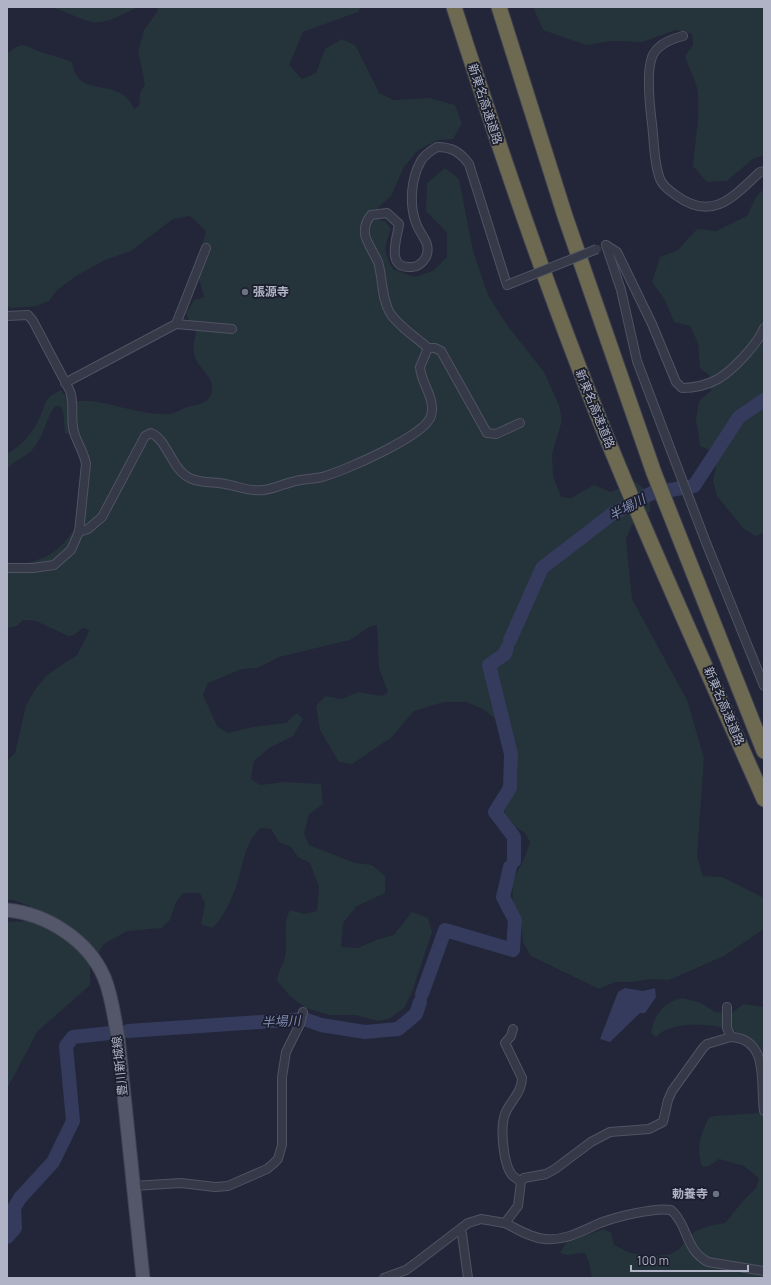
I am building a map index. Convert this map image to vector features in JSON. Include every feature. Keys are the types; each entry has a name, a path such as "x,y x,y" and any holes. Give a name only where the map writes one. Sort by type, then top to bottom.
{"highway":[{"name":"新東名高速道路","path":"454,7 524,222 573,352 620,471 764,799"},
{"name":"新東名高速道路","path":"499,7 565,216 654,473 764,752"}],"main road":[{"name":"豊川新城線","path":"7,910 38,917 53,924 77,940 92,957 104,977 112,1001 118,1037 143,1278"}],"street":[{"path":"683,36 674,38 661,45 652,57 650,72 652,119 659,177 668,190 680,199 695,206 716,207 729,200 760,172 764,171"},
{"path":"520,423 496,434 487,433 441,351 435,348 428,348 389,312 382,286 379,264 365,236 365,222 371,215 387,213 399,224 394,248 394,256 398,262 406,267 416,267 423,262 428,251 426,240 416,224 412,191 421,160 437,147 449,147 462,154 470,164 507,285 606,245"},
{"path":"606,245 617,252 652,324 676,382 682,388 694,388 718,379 738,362 761,335 764,328"},
{"path":"606,245 621,290 637,361 678,472 764,686"},
{"path":"176,324 206,248"},
{"path":"7,316 28,315 33,321 73,400 74,432 84,454 86,464 79,532 71,550 54,565 33,568 7,568"},
{"path":"65,383 176,324 232,328"},
{"path":"79,532 88,529 102,518 145,436 151,433 159,436 168,453 183,474 192,480 227,484 248,490 262,490 293,482 322,477 367,459 394,446 425,426 431,415 433,404 420,367 428,348"},
{"path":"727,1007 727,1028 731,1037"},
{"path":"133,1186 181,1183 215,1187 228,1186 267,1169 278,1159 282,1144 282,1077 286,1052 300,1024 303,1013"},
{"path":"512,1030 510,1036 504,1043 522,1078 522,1084 505,1113 503,1121 504,1152 509,1170 514,1177 521,1181"},
{"path":"505,1224 518,1206 521,1181 524,1178 546,1174 591,1142 610,1132 649,1129 660,1125 663,1122 668,1100 672,1092 707,1044 731,1037 745,1040 754,1050 761,1062 764,1111"},
{"path":"384,1278 406,1270 468,1223 481,1219 505,1224 534,1237 552,1240 564,1238 623,1216 662,1209 671,1210 681,1224 694,1253 702,1259 708,1262 764,1271"},
{"path":"460,1230 462,1234 468,1278"}],"shaded area":[{"path":"49,7 138,7 107,21 94,22"},
{"path":"158,7 361,7 358,12 303,32 289,65 302,79 316,73 325,49 342,39 355,45 379,93 393,100 429,98 455,105 462,124 453,139 438,140 418,150 404,167 391,196 378,208 380,220 385,221 391,229 386,245 387,258 393,269 414,277 433,271 447,257 447,233 426,211 427,183 445,168 459,179 473,251 488,295 507,325 544,372 559,405 562,421 552,454 553,476 561,497 571,498 594,485 610,492 635,482 645,490 649,498 650,511 631,526 626,540 632,599 687,700 704,758 697,856 703,876 722,877 764,898 764,929 724,956 669,980 651,979 632,982 615,982 599,989 531,956 523,942 521,919 513,903 512,882 525,857 530,842 525,833 514,826 504,813 518,775 516,748 511,731 484,710 467,702 444,702 414,711 392,737 352,764 339,762 320,730 316,706 325,696 342,699 358,692 382,696 388,692 379,668 377,625 369,627 350,640 279,657 257,668 242,669 208,683 203,695 217,726 228,733 252,727 286,723 297,713 303,719 293,736 269,748 254,761 251,779 260,785 285,782 321,784 323,804 309,814 304,834 309,845 355,863 372,865 385,876 385,893 357,906 343,923 341,947 358,948 376,940 394,935 412,912 428,918 432,932 412,992 404,1008 389,1019 378,1021 356,1015 330,1015 306,1008 290,996 277,981 278,974 285,957 286,921 290,910 304,914 317,911 319,887 310,863 298,857 291,847 279,842 271,829 261,828 250,841 235,890 226,910 213,928 201,924 205,904 200,893 183,893 176,902 170,920 161,928 127,931 104,944 90,966 90,985 37,1032 7,1089 7,922 27,921 30,906 13,900 7,900 7,761 15,753 26,705 36,688 47,675 77,655 90,630 83,628 74,635 68,636 36,621 23,620 17,626 7,628 7,565 35,561 47,556 66,541 79,518 84,504 88,488 89,467 86,453 79,439 65,433 63,411 60,406 55,406 39,440 32,450 7,469 7,454 26,439 39,419 48,399 61,390 70,402 94,402 143,412 168,414 199,404 208,399 211,393 212,384 208,376 198,364 194,355 197,325 189,321 186,313 194,300 204,297 199,279 199,267 200,255 206,231 190,216 173,219 131,251 105,260 76,276 57,290 49,301 36,306 11,308 7,305 7,54 18,46 22,45 72,62 75,72 80,79 93,86 109,89 125,96 134,109 139,106 140,93 145,84 138,52 144,30 157,12"},
{"path":"533,7 764,7 764,156 754,158 727,181 707,182 693,166 698,117 698,98 696,84 685,56 693,45 692,34 676,30 642,42 612,41 586,45 543,30"},
{"path":"764,189 764,533 755,536 743,528 717,496 713,481 716,468 709,450 700,446 696,419 699,401 711,391 710,376 700,368 698,343 690,326 674,322 665,300 652,282 660,257 678,250 697,229 716,231 747,216 756,197"},
{"path":"683,998 701,1003 715,1012 732,1013 743,1004 764,1007 764,1058 761,1048 750,1038 727,1029 714,1026 688,1025 676,1027 662,1032 656,1037 651,1033 652,1026 661,1010 670,1002"},
{"path":"758,1113 764,1115 764,1278 592,1278 589,1262 585,1253 565,1255 560,1253 567,1241 604,1229 611,1233 614,1245 628,1252 649,1257 671,1254 678,1250 694,1232 708,1226 725,1223 756,1188 759,1178 744,1166 719,1159 709,1166 702,1167 699,1153 701,1135 709,1117"}],"water":[{"path":"625,988 643,991 655,988 656,997 645,1013 640,1013 610,1042 600,1039 618,992"}],"waterway":[{"name":"半場川","path":"510,640 542,568 612,514 652,493 694,486 739,417 764,400"},
{"name":"半場川","path":"507,648 505,654 489,665 511,754 510,788 495,812 514,837 514,861"},
{"name":"半場川","path":"422,994 445,930 513,950 515,920 503,897 510,867"},
{"name":"半場川","path":"128,1031 304,1019 321,1025 365,1032 398,1029 416,1014 420,1002"},
{"name":"半場川","path":"7,1237 15,1228 14,1208 20,1198 53,1162 73,1121 66,1046 73,1037 110,1033"}],"place":[{"name":"張源寺","path":"245,292"},
{"name":"勅養寺","path":"716,1194"}]}
